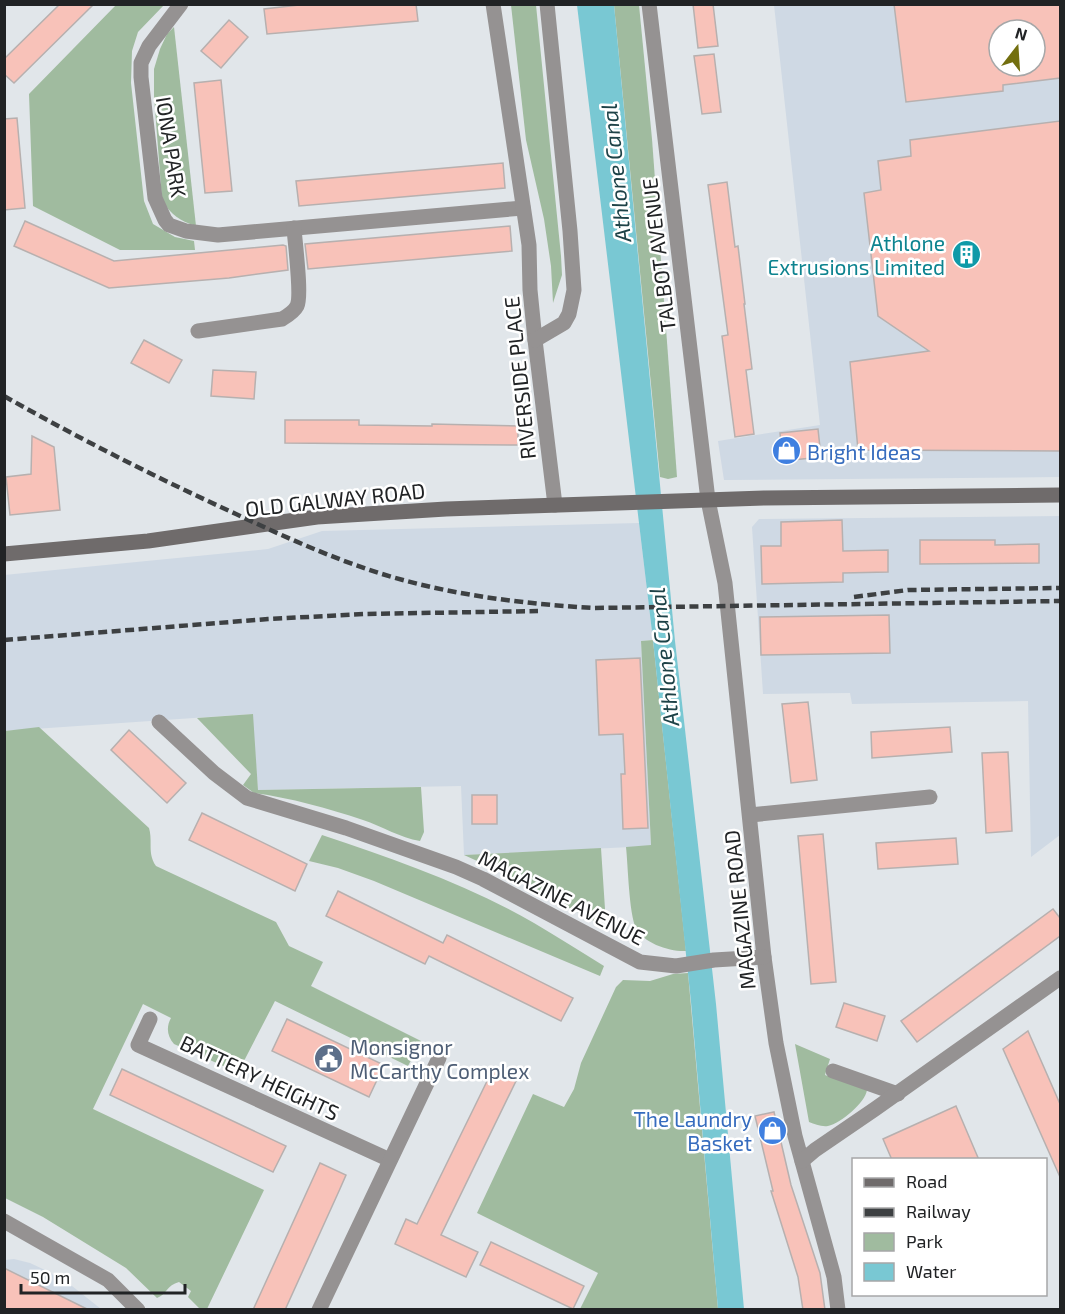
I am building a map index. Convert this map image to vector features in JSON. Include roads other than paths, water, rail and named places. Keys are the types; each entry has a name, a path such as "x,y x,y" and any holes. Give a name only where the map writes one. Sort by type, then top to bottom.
{"main road":[{"name":"OLD GALWAY ROAD","path":"4,554 171,538 317,517 446,509 866,496 1060,495"}],"street":[{"name":"IONA PARK","path":"181,4 149,46 141,63 155,198 165,220 177,228 218,235 523,208"},
{"path":"493,4 523,208"},
{"path":"535,340 564,323 569,314 574,290 547,4"},
{"name":"TALBOT AVENUE","path":"649,4 708,500"},
{"name":"RIVERSIDE PLACE","path":"523,208 529,245 530,290 535,340 555,505"},
{"path":"198,331 282,320 298,306 294,228"},
{"name":"MAGAZINE ROAD","path":"708,500 725,583 764,957 776,1043 802,1161 834,1277 838,1310"},
{"name":"MAGAZINE AVENUE","path":"159,722 219,777 247,798 346,828 441,861 483,879 640,962 676,966 714,960 764,957"},
{"path":"750,815 930,797"},
{"path":"802,1161 1060,978"},
{"name":"BATTERY HEIGHTS","path":"150,1019 138,1045 390,1160"},
{"path":"319,1310 439,1058"},
{"path":"833,1071 898,1094"},
{"path":"4,1221 108,1280 138,1310"}],"water":[{"name":"Athlone Canal","path":"577,5 614,5 675,641 716,1004 744,1309 718,1309 691,1002 653,640"}],"railway":[{"path":"4,396 148,472 294,540 372,571 417,584 467,594 594,608 1060,601"},
{"path":"854,597 908,590 1060,588"},
{"path":"4,640 268,619 365,614 538,611"}],"place":[{"name":"Athlone Extrusions Limited","path":"966,254"},
{"name":"Bright Ideas","path":"786,451"},
{"name":"Monsignor McCarthy Complex","path":"329,1058"},
{"name":"The Laundry Basket","path":"773,1130"}]}
